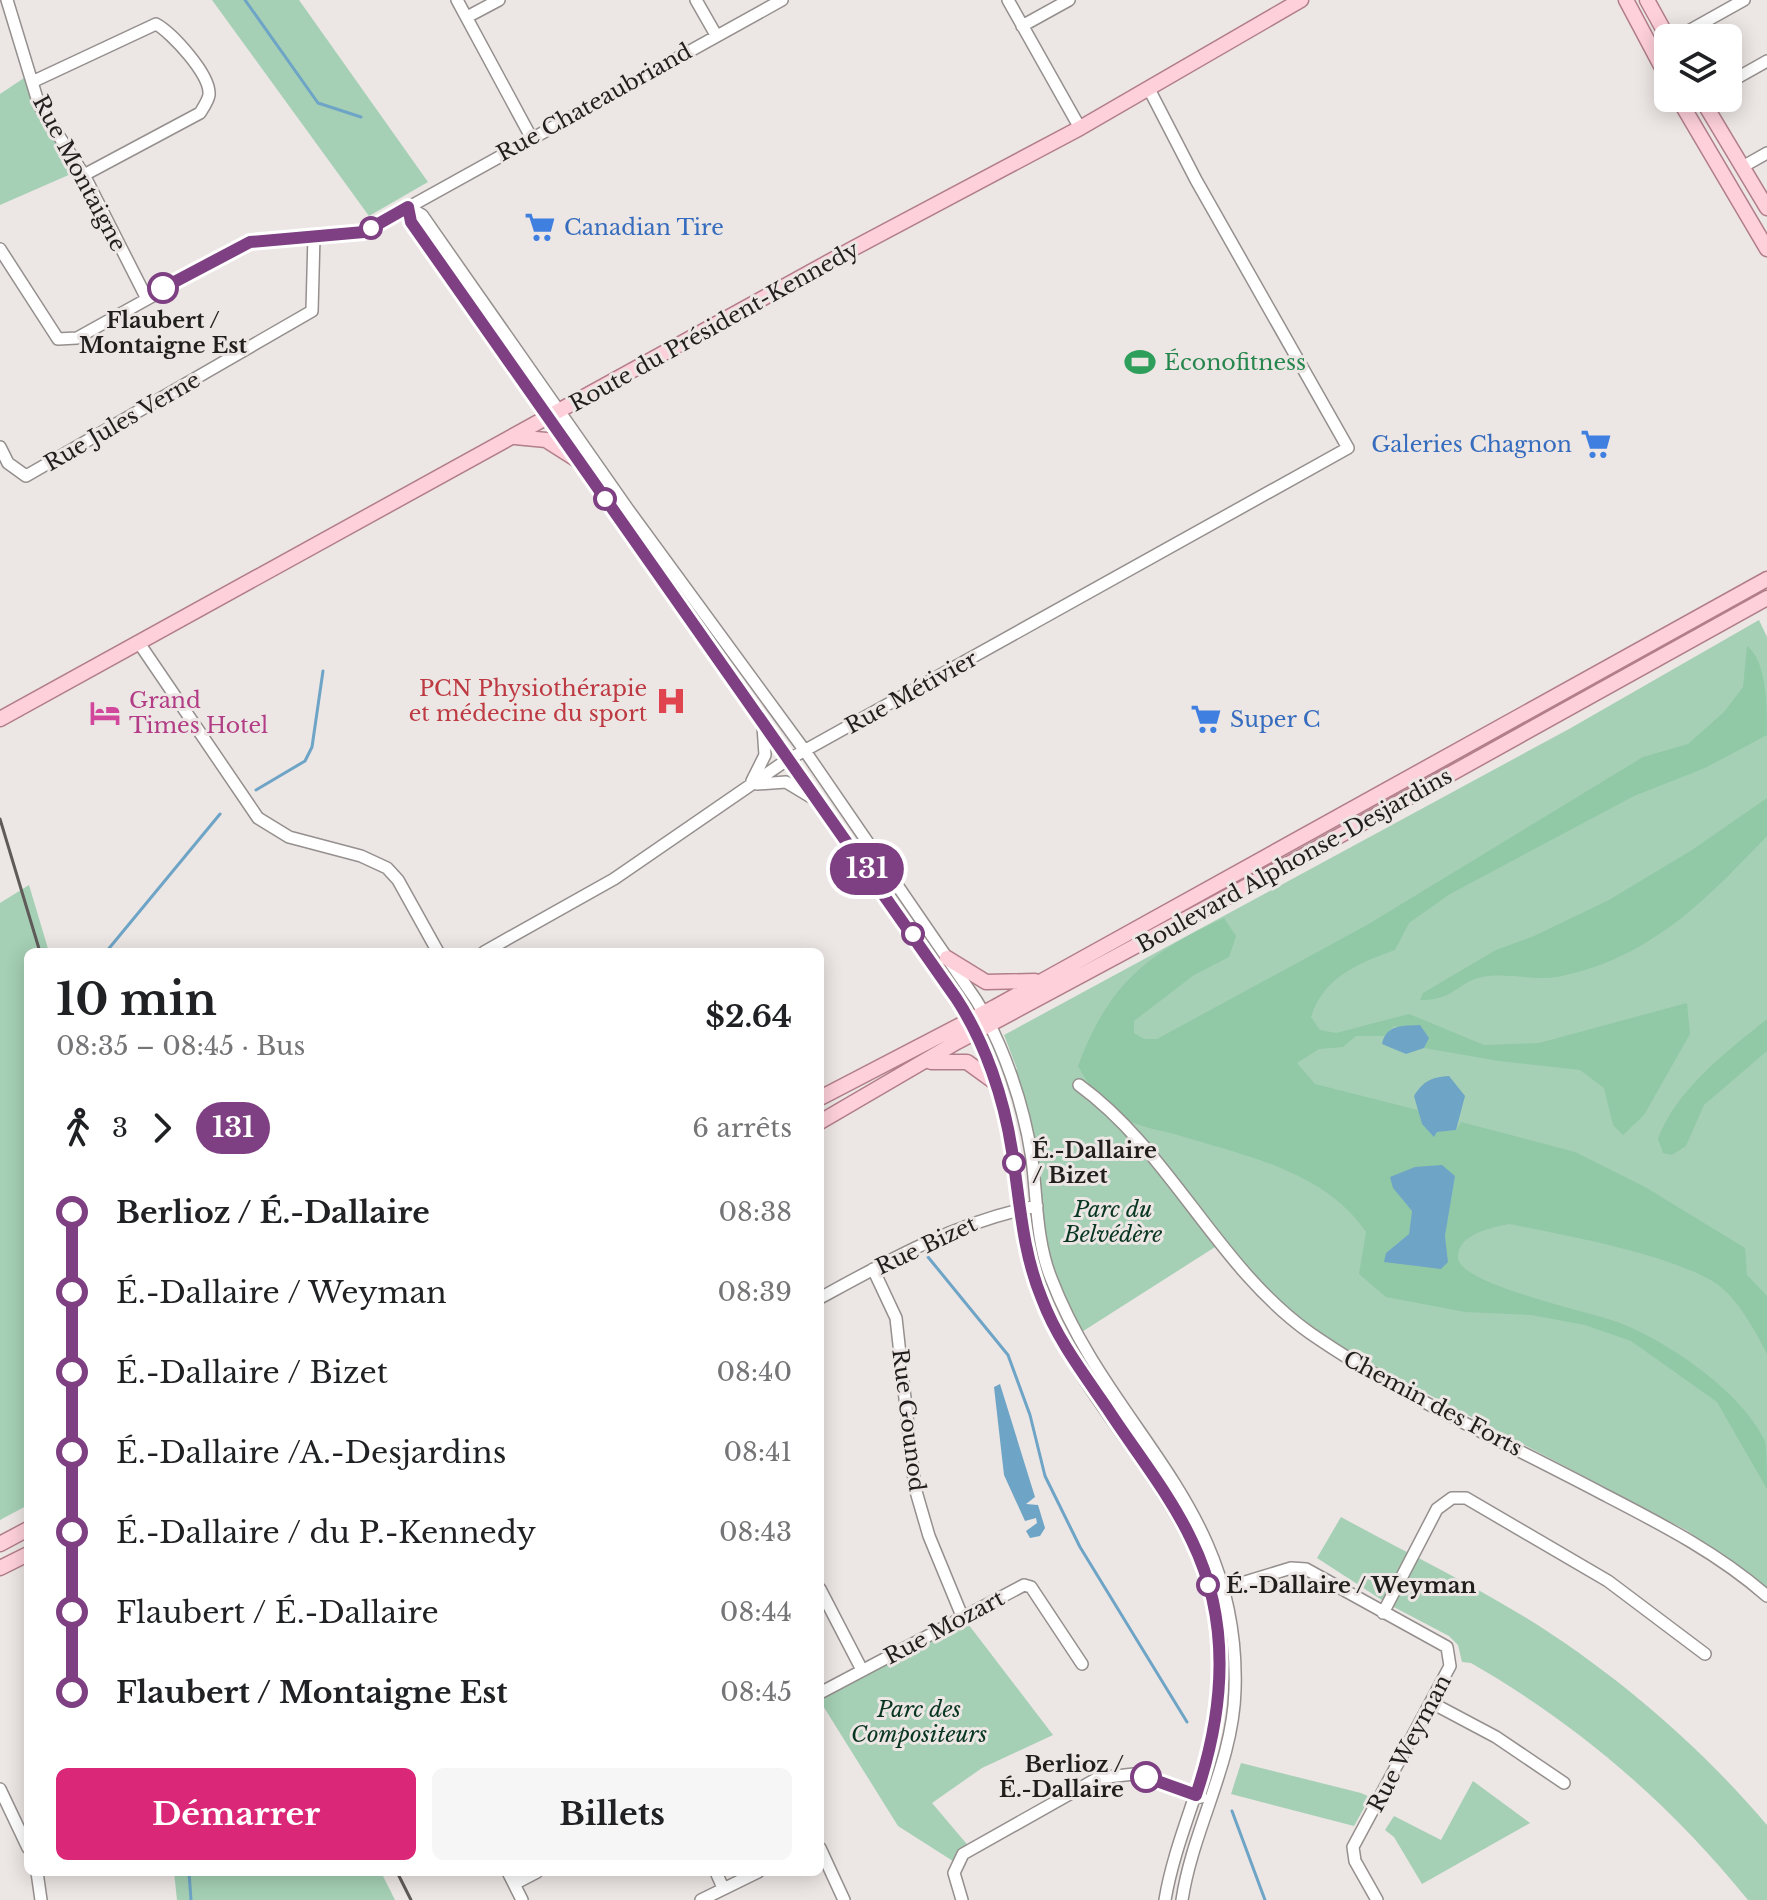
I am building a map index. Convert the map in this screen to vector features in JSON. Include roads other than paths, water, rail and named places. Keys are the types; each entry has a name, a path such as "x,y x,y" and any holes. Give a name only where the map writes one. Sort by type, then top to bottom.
{"main road":[{"name":"Route du Président-Kennedy","path":"0,719 851,250 1080,128 1301,0"},
{"path":"1626,0 1654,53"},
{"path":"1647,0 1660,24"},
{"path":"1686,112 1767,249"},
{"path":"1711,112 1767,208"},
{"path":"515,437 546,440 579,461"},
{"name":"Boulevard Alphonse-Desjardins","path":"824,1120 918,1065 1044,980 1767,579"},
{"name":"Boulevard Alphonse-Desjardins","path":"824,1096 979,1023 1767,598"},
{"path":"947,958 986,982 1044,980"},
{"path":"918,1065 948,1060 967,1062 996,1083"},
{"path":"0,1544 24,1531"},
{"path":"0,1568 24,1556"}],"street":[{"name":"Rue Montaigne","path":"7,0 39,105 84,175 146,297"},
{"path":"457,0 531,137"},
{"path":"467,17 499,0"},
{"path":"696,0 716,35"},
{"name":"Rue Chateaubriand","path":"0,249 58,339 77,338 250,242 364,232 782,0"},
{"path":"1008,0 1080,128"},
{"path":"1022,26 1069,0"},
{"path":"1701,24 1744,0"},
{"path":"32,82 156,24 176,36 206,84 209,96 200,113 84,175"},
{"path":"1742,75 1767,61"},
{"name":"Rue Métivier","path":"491,948 618,877 790,759 1348,448 1196,180 1149,89"},
{"path":"1744,166 1767,153"},
{"path":"408,207 411,222 805,751 947,958 1025,1122 1049,1275 1073,1330 1197,1516 1225,1588 1234,1637 1235,1690 1227,1750 1188,1869 1182,1900"},
{"name":"Rue Jules Verne","path":"0,447 8,463 26,476 312,311 314,236"},
{"path":"554,416 579,461 979,1023 1012,1149 1019,1210 1032,1272 1055,1329 1186,1529 1211,1592 1219,1640 1220,1692 1212,1740 1175,1854 1165,1900"},
{"path":"139,643 258,818 289,837 361,856 387,868 398,880 436,948"},
{"path":"745,789 765,755 761,718"},
{"path":"745,789 770,780 786,782 824,808"},
{"name":"Chemin des Forts","path":"1079,1085 1106,1104 1147,1147 1252,1278 1306,1330 1366,1371 1695,1542 1767,1596"},
{"name":"Rue Bizet","path":"824,1296 914,1246 969,1223 1037,1206"},
{"name":"Rue Gounod","path":"873,1269 896,1318 915,1488 929,1536 962,1616"},
{"path":"1383,1613 1437,1509 1452,1498 1466,1498 1608,1581 1705,1654"},
{"name":"Rue Weyman","path":"1211,1592 1298,1567 1315,1573 1447,1647 1451,1654 1450,1666 1432,1703 1353,1847 1355,1861 1377,1900"},
{"name":"Rue Mozart","path":"824,1691 1024,1585 1031,1587 1082,1664"},
{"path":"824,1597 862,1670"},
{"path":"1432,1703 1496,1737 1564,1783"},
{"path":"962,1900 954,1873 963,1854 1098,1778 1134,1774 1212,1801"},
{"path":"0,1789 24,1840"},
{"path":"824,1857 844,1900"},
{"path":"38,1876 41,1900"},
{"path":"510,1876 522,1900"},
{"path":"514,1884 529,1876"},
{"path":"718,1876 723,1888"},
{"path":"701,1900 749,1876"}],"water":[{"path":"1420,1025 1429,1038 1424,1048 1406,1054 1382,1044 1391,1029"},
{"path":"1449,1076 1465,1096 1456,1130 1437,1132 1434,1137 1422,1124 1414,1096 1428,1081"},
{"path":"1442,1165 1455,1176 1445,1236 1448,1262 1441,1269 1384,1262 1386,1253 1409,1234 1412,1211 1393,1188 1390,1177 1415,1167"},
{"path":"1000,1384 1035,1497 1026,1504 1038,1505 1045,1528 1040,1536 1030,1538 1026,1531 1037,1523 1036,1518 1025,1521 1004,1475 994,1387"}],"waterway":[{"path":"245,0 318,103 361,117"},
{"path":"256,790 305,761 312,747 323,671"},
{"path":"109,948 220,814"},
{"path":"928,1257 1008,1355 1030,1415 1045,1476 1080,1547 1187,1722"},
{"path":"1232,1811 1265,1900"},
{"path":"189,1876 191,1900"}],"railway":[{"path":"0,819 39,948"},
{"path":"399,1876 411,1900"}],"place":[{"name":"Canadian Tire","path":"540,227"},
{"name":"Flaubert / Montaigne Est","path":"163,288"},
{"name":"Éconofitness","path":"1140,362"},
{"name":"Galeries Chagnon","path":"1596,444"},
{"name":"PCN Physiothérapie et médecine du sport","path":"671,701"},
{"name":"Grand Times Hotel","path":"105,713"},
{"name":"Super C","path":"1206,719"},
{"name":"É.-Dallaire / Bizet","path":"1014,1163"},
{"name":"É.-Dallaire / Weyman","path":"1208,1585"},
{"name":"Berlioz / É.-Dallaire","path":"1146,1777"}],"park label":[{"name":"Parc du Belvédère","path":"1113,1222"},
{"name":"Parc des Compositeurs","path":"919,1722"}]}
